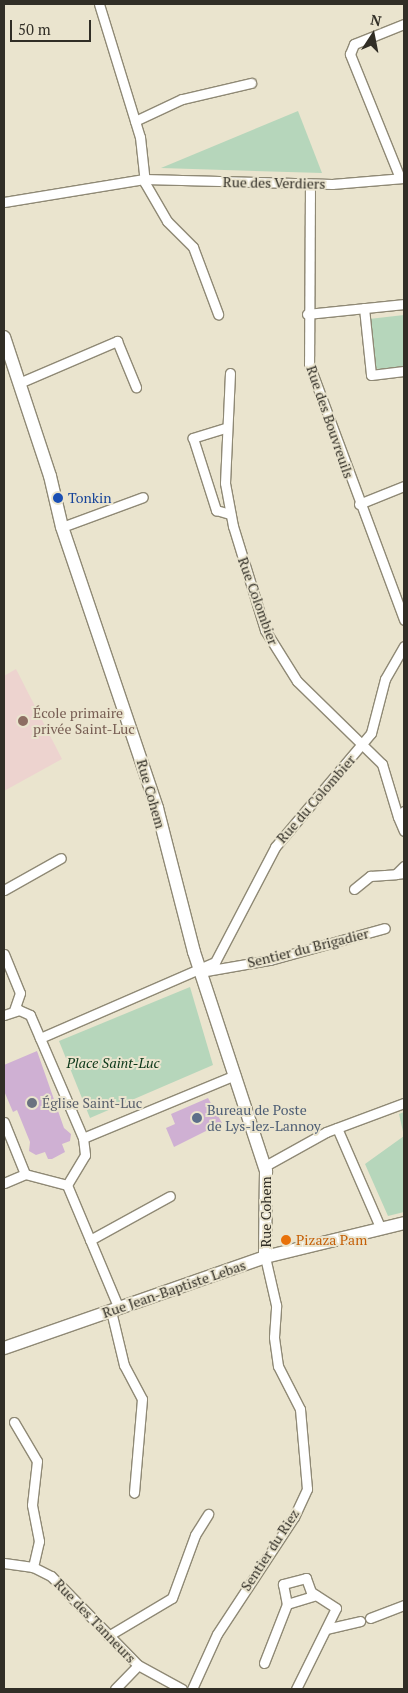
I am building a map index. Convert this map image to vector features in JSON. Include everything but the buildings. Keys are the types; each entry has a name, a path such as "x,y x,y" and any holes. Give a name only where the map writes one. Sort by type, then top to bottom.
{"street":[{"path":"99,4 135,121 144,179 167,220 192,247 218,314"},
{"path":"402,178 350,54 354,44 404,24"},
{"path":"135,121 182,99 251,83"},
{"name":"Rue des Verdiers","path":"4,202 144,179 310,184 402,178"},
{"name":"Rue des Bouvreuils","path":"310,184 307,314 311,373 404,620"},
{"path":"307,314 404,304"},
{"path":"364,308 371,375 404,371"},
{"name":"Rue Cohem","path":"4,337 50,479 62,526 157,808 200,972 265,1166 265,1257"},
{"path":"18,383 117,341 136,387"},
{"name":"Rue Colombier","path":"230,373 225,428 224,470 230,514 266,630 278,655 313,698 364,744 386,771 401,814 404,831"},
{"path":"225,428 193,438 216,510 230,514"},
{"path":"359,504 404,486"},
{"path":"62,526 143,498"},
{"name":"Rue du Colombier","path":"200,972 220,957 280,839 364,744 375,725 385,679 404,646"},
{"path":"4,890 60,858"},
{"path":"354,889 370,876 400,873 404,866"},
{"name":"Sentier du Brigadier","path":"200,972 270,960 385,928"},
{"path":"4,954 20,993 14,1010"},
{"path":"40,1038 200,972"},
{"path":"4,1015 14,1010 30,1015 83,1138 85,1155 67,1185"},
{"path":"83,1138 235,1075"},
{"path":"265,1166 337,1128 404,1103"},
{"path":"4,1122 25,1174"},
{"path":"337,1128 381,1229"},
{"path":"4,1183 25,1174 67,1185"},
{"path":"67,1185 90,1240 115,1310 126,1370 142,1399 134,1493"},
{"path":"90,1240 170,1196"},
{"name":"Rue Jean-Baptiste Lebas","path":"4,1348 265,1257 404,1223"},
{"name":"Sentier du Riez","path":"192,1689 217,1634 294,1517 307,1489 300,1409 278,1366 274,1337 276,1305 265,1257"},
{"path":"14,1422 21,1439 37,1461 32,1505 39,1541 33,1567"},
{"path":"108,1636 172,1598 195,1536 208,1514"},
{"name":"Rue des Tanneurs","path":"4,1563 33,1567 59,1582 108,1636 138,1665 182,1689"},
{"path":"264,1663 287,1604 283,1584 306,1578 316,1596 336,1608 296,1689"},
{"path":"287,1604 316,1596"},
{"path":"370,1618 404,1605"},
{"path":"326,1629 360,1621"},
{"path":"115,1689 138,1665"}],"shaded area":[{"name":"École primaire privée Saint-Luc","path":"16,669 62,759 4,791 4,676"}],"green space":[{"path":"298,111 322,173 161,168"},
{"path":"404,315 404,367 379,370 373,365 369,319"},
{"name":"Place Saint-Luc","path":"190,987 213,1065 90,1118 59,1041"},
{"path":"404,1112 404,1136 399,1114"},
{"path":"404,1136 404,1212 388,1216 365,1164"}],"place":[{"name":"Tonkin","path":"58,498"},
{"name":"École primaire privée Saint-Luc","path":"23,721"},
{"name":"Église Saint-Luc","path":"32,1103"},
{"name":"Bureau de Poste de Lys-lez-Lannoy","path":"197,1118"},
{"name":"Pizaza Pam","path":"286,1240"}]}
